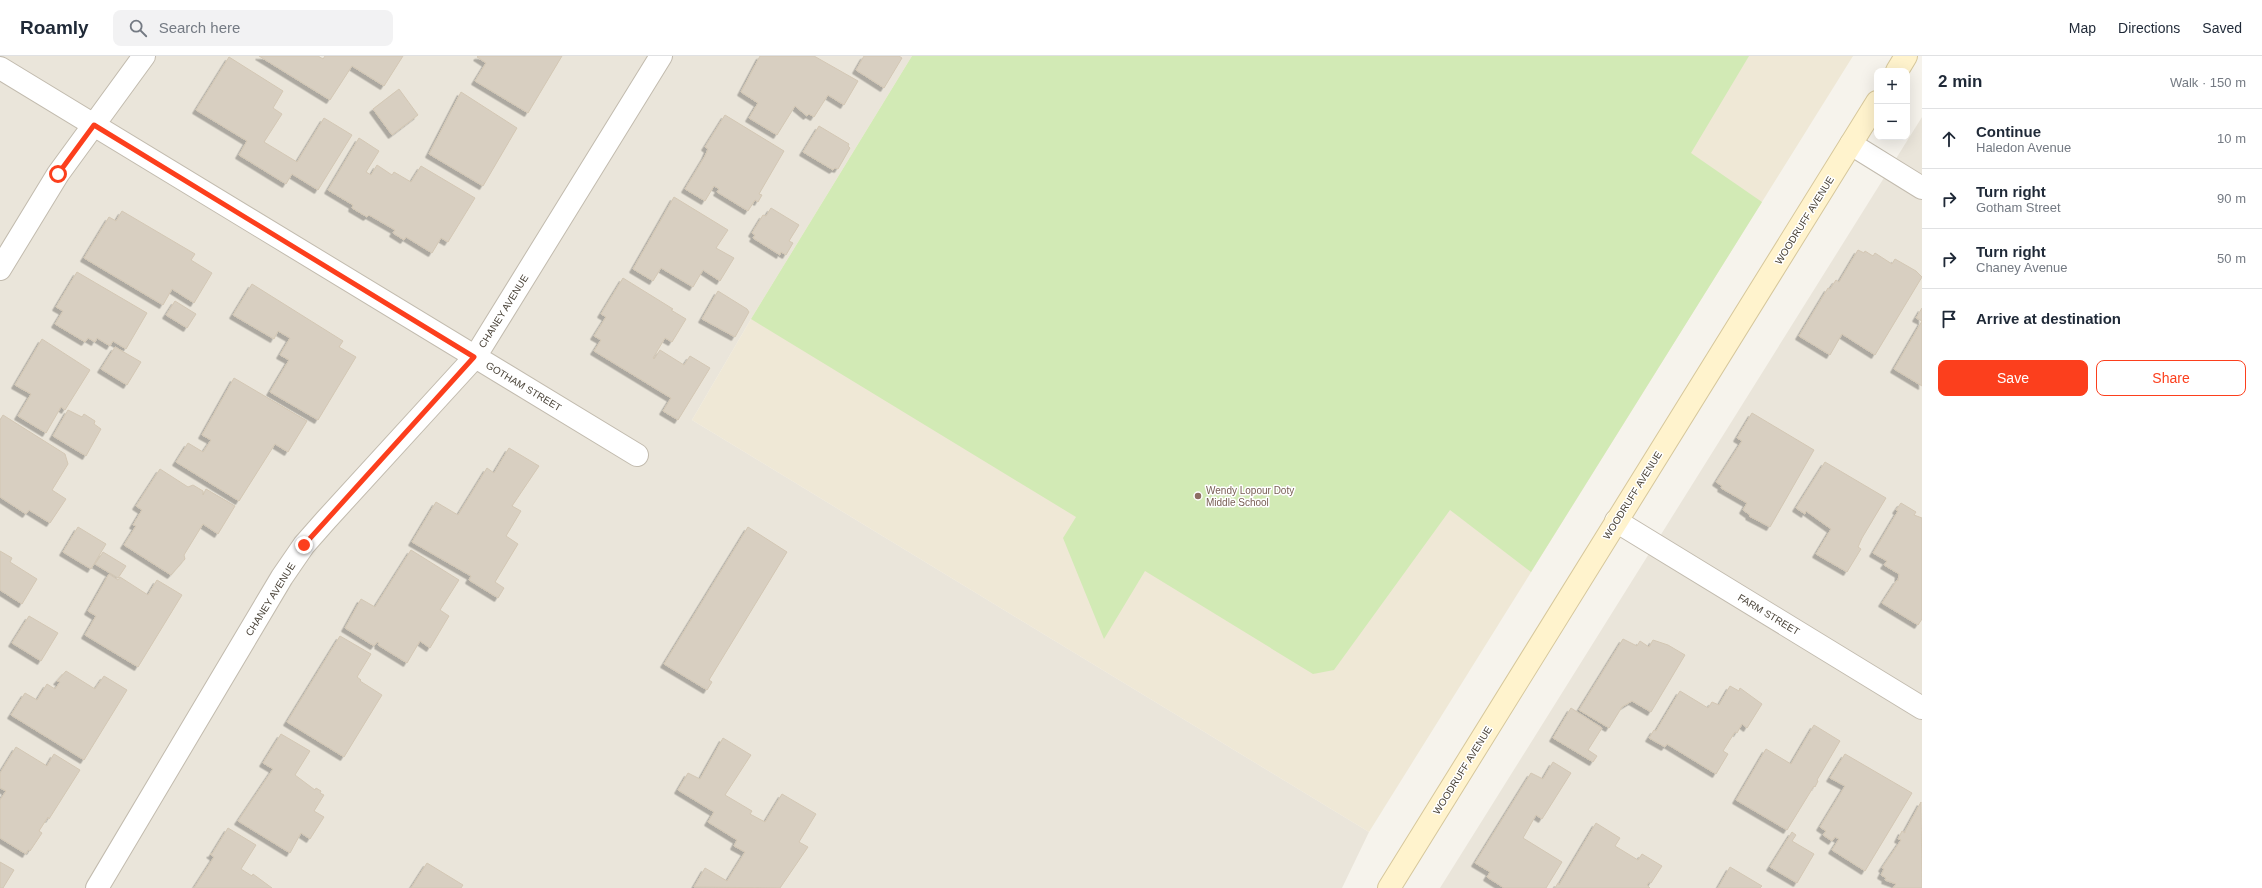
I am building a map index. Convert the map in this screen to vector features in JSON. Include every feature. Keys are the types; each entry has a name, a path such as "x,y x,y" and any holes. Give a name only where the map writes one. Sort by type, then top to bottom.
{"street":[{"path":"0,269 58,174 144,56"},
{"name":"CHANEY AVENUE","path":"97,888 282,576 304,545 474,357 661,56"},
{"path":"1899,68 1906,56"},
{"name":"GOTHAM STREET","path":"0,68 637,455"},
{"name":"WOODRUFF AVENUE","path":"1389,888 1876,104"},
{"path":"1851,144 1922,188"},
{"name":"FARM STREET","path":"1616,521 1922,708"}],"shaded area":[{"path":"0,56 912,56 751,319 692,420 1369,832 1342,888 0,888"},
{"name":"Wendy Lopour Doty Middle School","path":"912,56 1853,56 1369,832 692,420 751,319"},
{"path":"1922,117 1922,888 1440,888 1908,140 1910,140 1910,136"}],"green space":[{"name":"Wendy Lopour Doty Middle School","path":"912,56 1749,56 1691,153 1762,202 1531,572 1450,510 1334,670 1313,674 1145,571 1104,639 1063,538 1076,517 751,319"}],"building":[{"path":"259,56 318,56 323,59 325,56 403,56 384,86 352,66 330,100"},
{"path":"562,56 528,113 475,81 486,63 477,57"},
{"path":"760,56 814,56 858,81 844,105 828,95 814,117 809,114 807,116 795,106 777,135 749,118 758,103 741,92"},
{"path":"864,56 899,56 902,58 884,88 856,70"},
{"path":"229,57 283,91 273,108 282,114 264,142 297,162 324,118 352,135 318,190 292,174 286,184 239,155 247,141 196,110"},
{"path":"399,89 418,115 392,135 373,109"},
{"path":"461,92 517,128 483,186 429,154"},
{"path":"725,115 784,151 759,194 762,195 758,202 755,200 748,211 717,192 719,189 714,186 705,201 685,189 705,156 708,149 705,147"},
{"path":"819,126 849,144 848,146 850,148 838,169 835,168 833,170 803,152"},
{"path":"359,138 379,151 366,172 371,175 377,165 392,175 394,172 411,182 421,166 475,198 448,242 441,238 432,253 406,237 404,240 393,233 395,230 369,215 367,217 352,208 353,205 328,190"},
{"path":"674,197 728,230 716,248 734,258 720,281 703,270 693,287 661,268 653,281 633,269"},
{"path":"771,208 799,225 789,241 793,243 786,255 781,252 780,255 753,238 755,235 752,233 763,215 766,216"},
{"path":"122,211 195,254 191,260 212,273 194,303 172,289 163,305 84,258 109,217 116,221"},
{"path":"1858,250 1864,253 1865,251 1873,256 1875,253 1892,264 1895,259 1916,271 1922,277 1875,355 1842,334 1830,355 1799,336 1828,288 1830,289 1836,280 1839,282"},
{"path":"77,272 147,313 126,349 113,341 110,346 97,338 95,342 88,338 85,342 55,324 63,311 56,307"},
{"path":"623,278 673,309 671,310 686,319 672,342 665,338 653,358 654,359 660,350 684,365 690,356 710,368 678,420 663,411 671,398 594,351 601,340 594,336 606,317 601,314"},
{"path":"252,284 343,341 339,347 356,357 318,420 270,392 289,360 280,355 290,338 278,331 274,339 233,315"},
{"path":"718,291 747,309 749,312 735,337 702,319"},
{"path":"175,301 196,314 187,328 166,315"},
{"path":"1922,308 1922,321 1916,318"},
{"path":"1922,321 1922,386 1894,369"},
{"path":"42,339 90,370 65,410 61,407 46,433 18,416 31,394 15,385"},
{"path":"115,347 141,362 127,385 101,369"},
{"path":"234,378 307,421 288,452 275,444 239,501 176,462 188,443 203,452 211,440 202,435"},
{"path":"68,410 82,417 84,414 95,421 94,424 101,429 86,456 53,436"},
{"path":"1752,413 1814,450 1770,527 1749,516 1750,515 1743,510 1747,503 1721,488 1722,486 1716,482 1742,441 1737,438"},
{"path":"3,415 65,454 68,464 52,490 66,499 50,523 29,510 26,514 0,497 0,420"},
{"path":"509,448 539,466 512,506 521,511 506,536 518,544 495,582 504,588 498,598 469,580 471,576 412,542 436,502 458,515 487,468 494,473"},
{"path":"1825,462 1886,498 1862,538 1858,547 1861,549 1847,572 1816,554 1831,529 1806,511 1805,514 1796,508"},
{"path":"160,469 188,487 193,485 203,491 203,495 206,489 235,506 218,534 203,524 184,555 185,559 171,575 124,545 136,526 133,525 142,510 136,506"},
{"path":"1901,503 1916,512 1914,515 1922,518 1922,619 1918,625 1882,603 1897,580 1898,581 1899,574 1884,565 1887,561 1873,553 1898,511 1896,510"},
{"path":"78,527 106,544 91,569 63,552"},
{"path":"748,527 787,552 709,680 712,682 707,690 664,664"},
{"path":"411,550 459,580 440,610 449,616 430,648 420,641 407,663 378,645 379,643 377,642 374,646 345,628 361,599 375,607"},
{"path":"0,551 12,558 10,562 37,579 22,604 0,590"},
{"path":"103,552 126,566 118,578 95,564"},
{"path":"109,574 118,580 120,577 148,595 157,580 182,595 138,667 85,635 96,616 88,611"},
{"path":"29,616 58,633 41,661 12,643"},
{"path":"340,636 371,654 357,677 361,680 360,681 382,695 344,757 287,722"},
{"path":"1623,639 1637,646 1640,641 1649,647 1653,640 1668,645 1685,655 1651,712 1632,701 1622,707 1609,728 1579,710"},
{"path":"66,671 95,689 104,676 127,690 84,760 11,715 25,693 37,700 47,684 55,689 60,682 57,681"},
{"path":"1730,686 1739,691 1740,688 1762,704 1747,728 1742,724 1737,733 1735,732 1723,751 1728,754 1716,774 1667,744 1665,747 1649,738 1654,730 1656,731 1680,691 1708,708 1712,702 1719,705"},
{"path":"1571,708 1602,728 1588,750 1597,756 1593,762 1553,738"},
{"path":"1814,725 1840,741 1817,780 1818,781 1815,787 1814,786 1787,830 1736,800 1766,749 1791,764"},
{"path":"281,734 310,751 295,775 315,790 316,788 321,791 320,793 324,795 314,811 324,817 310,839 301,833 290,853 238,821 273,769 263,763"},
{"path":"723,738 751,755 725,795 752,811 750,814 765,822 782,794 816,814 799,842 808,847 780,888 694,887 705,868 727,881 745,852 734,846 737,840 708,822 714,812 678,790 688,773 700,779"},
{"path":"16,747 47,766 54,754 80,770 49,819 48,817 39,831 42,833 30,851 28,850 26,854 0,838 0,800 6,791 0,788 0,773"},
{"path":"1845,754 1912,793 1865,871 1832,850 1839,839 1835,837 1832,841 1823,835 1826,831 1820,827 1845,786 1830,778"},
{"path":"1553,762 1571,773 1542,819 1536,815 1523,838 1562,862 1546,888 1504,888 1487,877 1490,872 1475,863 1531,773 1543,779"},
{"path":"1921,802 1922,888 1893,888 1896,884 1885,880 1886,878 1881,875 1884,869 1882,868 1901,840 1898,839 1902,831 1905,833"},
{"path":"1596,823 1620,838 1615,846 1638,860 1642,854 1662,866 1651,883 1649,882 1647,885 1650,888 1555,888 1558,883 1559,885"},
{"path":"228,828 256,845 241,869 252,876 253,874 272,888 194,888 214,857 210,854 212,854"},
{"path":"1792,832 1796,835 1792,841 1814,854 1797,883 1770,867"},
{"path":"0,862 14,870 3,888 0,888"},
{"path":"427,863 463,885 461,888 411,888"},
{"path":"1730,867 1762,886 1760,888 1718,888"}],"place":[{"name":"Wendy Lopour Doty Middle School","path":"1198,496"}],"route":[{"path":"58,174 94,125 474,357 304,545"}]}
